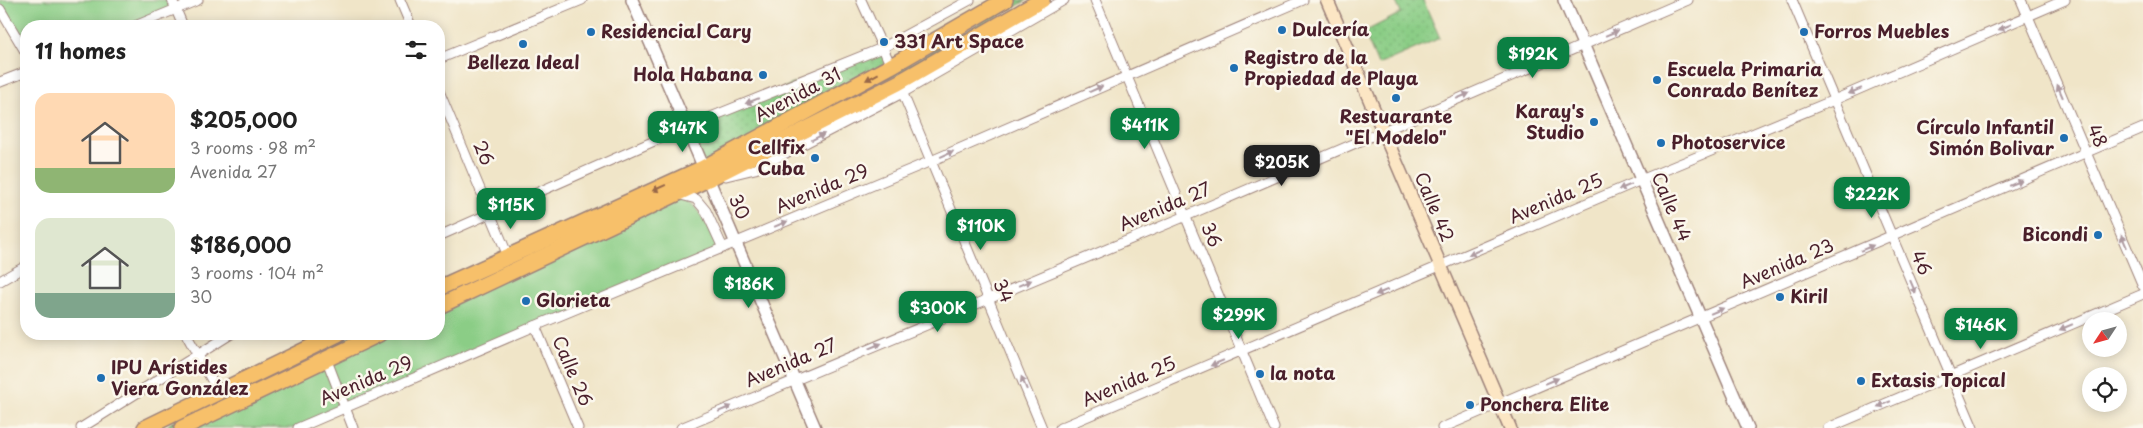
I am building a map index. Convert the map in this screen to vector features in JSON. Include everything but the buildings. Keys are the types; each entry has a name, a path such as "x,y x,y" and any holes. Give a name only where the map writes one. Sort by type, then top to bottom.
{"main road":[{"name":"Avenida 31","path":"445,303 677,194 706,174 1005,0"},
{"name":"Avenida 31","path":"445,285 508,256 706,174 900,88 1042,0"},
{"name":"Calle 42","path":"1327,0 1510,428"},
{"path":"145,428 314,340"},
{"path":"182,428 366,340"},
{"path":"163,428 172,414"}],"street":[{"path":"172,0 181,20"},
{"path":"149,20 198,0"},
{"path":"400,0 408,20"},
{"path":"445,56 582,0"},
{"name":"30","path":"632,0 815,428"},
{"path":"861,0 891,66"},
{"name":"Avenida 31","path":"445,233 686,127 882,48 970,0"},
{"name":"Avenida 31","path":"900,88 1064,0"},
{"name":"36","path":"1094,0 1274,428"},
{"name":"Avenida 29","path":"298,428 535,326 931,161 1303,0"},
{"name":"Calle 44","path":"1564,0 1748,428"},
{"name":"Avenida 27","path":"681,428 1186,216 1688,0"},
{"name":"46","path":"1792,0 1973,428"},
{"name":"48","path":"2020,0 2143,286"},
{"name":"Avenida 25","path":"1060,428 2065,0"},
{"path":"0,10 20,43"},
{"path":"0,82 20,74"},
{"name":"34","path":"900,88 1042,428"},
{"name":"26","path":"445,106 508,256"},
{"name":"Avenida 23","path":"1442,428 2143,128"},
{"path":"677,194 696,199 706,211 723,248"},
{"path":"0,281 20,269"},
{"path":"1828,428 2143,294"},
{"name":"Calle 26","path":"535,326 578,428"},
{"path":"190,340 218,391"},
{"path":"81,428 221,340"},
{"path":"326,358 353,428"}],"green space":[{"path":"0,0 172,0 176,9 149,20 20,20 20,43 0,9"},
{"path":"1018,0 1027,0 895,76 712,171 894,73"},
{"path":"1395,0 1423,0 1440,38 1378,65 1364,32 1401,13"},
{"path":"880,49 891,66 703,168 686,127"},
{"path":"677,194 695,207 723,248 298,428 182,428 366,340 445,340 445,303"},
{"path":"343,340 351,340 167,428 175,420"}],"place":[{"name":"Dulcería","path":"1282,30"},
{"name":"Residencial Cary","path":"591,32"},
{"name":"Forros Muebles","path":"1804,32"},
{"name":"331 Art Space","path":"884,42"},
{"name":"Belleza Ideal","path":"523,44"},
{"name":"Registro de la Propiedad de Playa","path":"1234,68"},
{"name":"Hola Habana","path":"763,75"},
{"name":"Escuela Primaria Conrado Benítez","path":"1657,80"},
{"name":"Restuarante \"El Modelo\"","path":"1396,98"},
{"name":"Karay's Studio","path":"1594,122"},
{"name":"Círculo Infantil Simón Bolivar","path":"2064,138"},
{"name":"Photoservice","path":"1661,143"},
{"name":"Cellfix Cuba","path":"815,158"},
{"name":"Bicondi","path":"2098,235"},
{"name":"Kiril","path":"1780,297"},
{"name":"Glorieta","path":"526,301"},
{"name":"la nota","path":"1260,374"},
{"name":"IPU Arístides Viera González","path":"101,378"},
{"name":"Extasis Topical","path":"1861,381"},
{"name":"Ponchera Elite","path":"1470,405"}]}
